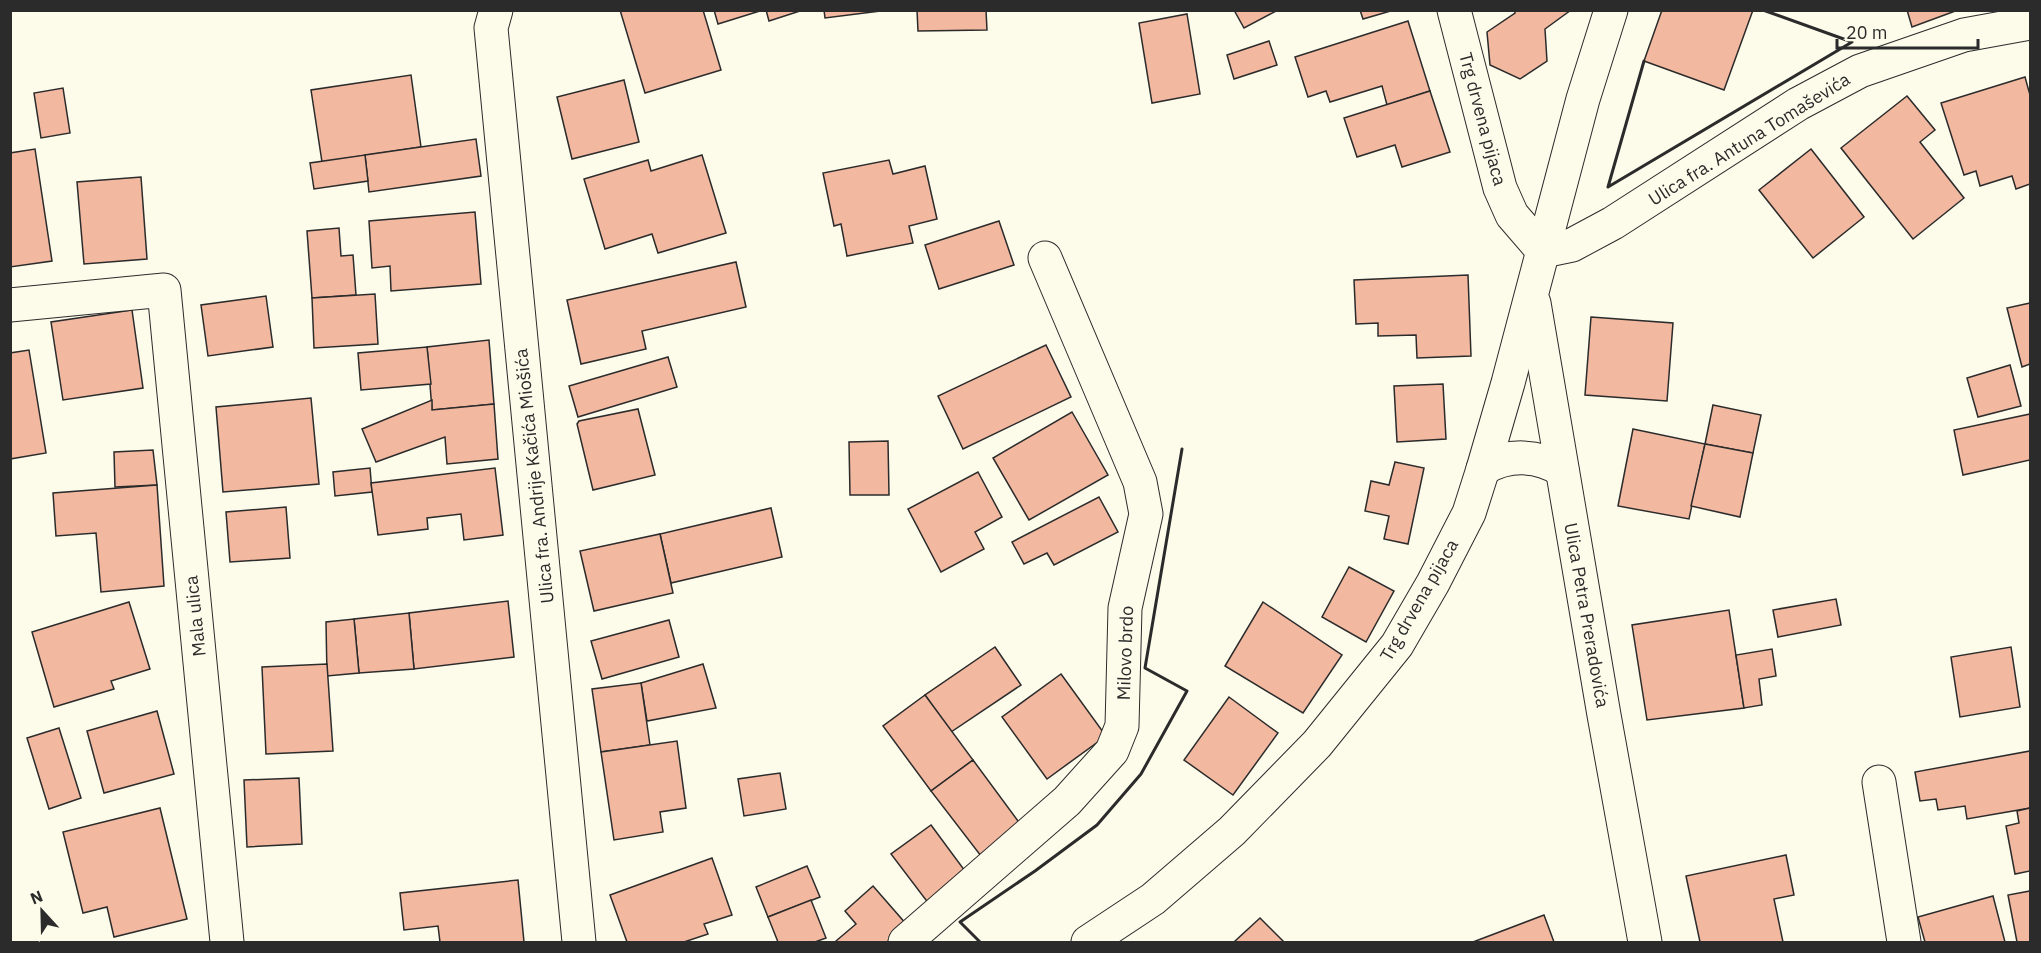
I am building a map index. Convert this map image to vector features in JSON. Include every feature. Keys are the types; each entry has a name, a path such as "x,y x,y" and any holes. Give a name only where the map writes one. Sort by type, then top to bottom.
{"street":[{"name":"Ulica fra. Andrije Kačića Miošića","path":"496,10 491,28 579,942"},
{"name":"Trg drvena pijaca","path":"1454,10 1500,188 1512,215 1543,251"},
{"name":"Trg drvena pijaca","path":"1088,942 1153,898 1232,831 1317,744 1360,693 1396,645 1433,583 1469,513 1483,469 1583,99 1611,10"},
{"name":"Ulica fra. Antuna Tomaševića","path":"1543,251 1572,245 1613,223 1798,104 1860,71 1964,35 2031,23"},
{"name":"Milovo brdo","path":"905,942 1067,801 1112,751 1122,726 1125,608 1146,514 1140,482 1045,258"},
{"name":"Ulica Petra Preradovića","path":"1531,288 1645,942"},
{"name":"Mala ulica","path":"10,305 164,290 227,942"},
{"path":"1483,469 1507,458 1523,458 1551,463 1562,470"},
{"path":"1879,783 1904,942"}],"building":[{"path":"620,10 703,10 721,70 645,93"},
{"path":"714,10 763,10 718,24"},
{"path":"766,10 803,10 769,21"},
{"path":"824,10 880,10 880,11 825,18"},
{"path":"917,10 986,10 987,30 918,31"},
{"path":"1234,10 1278,10 1244,28"},
{"path":"1360,10 1394,10 1363,19"},
{"path":"1515,10 1571,10 1545,29 1547,61 1520,79 1490,65 1487,32 1515,13"},
{"path":"1662,10 1753,10 1724,90 1644,61"},
{"path":"1907,10 1958,10 1912,27"},
{"path":"1187,14 1200,94 1152,103 1139,23"},
{"path":"1408,21 1430,91 1387,105 1382,86 1330,102 1326,91 1308,97 1295,57"},
{"path":"1269,41 1277,65 1234,79 1227,55"},
{"path":"411,75 421,147 322,162 311,90"},
{"path":"2025,77 2030,95 2030,184 2016,189 2012,176 1980,186 1976,171 1964,175 1941,103"},
{"path":"624,80 639,142 572,159 557,97"},
{"path":"63,88 70,133 41,138 34,93"},
{"path":"1430,91 1450,152 1402,167 1395,145 1357,157 1344,118"},
{"path":"1907,96 1935,130 1920,142 1964,198 1913,239 1841,148"},
{"path":"476,139 481,176 369,192 365,155"},
{"path":"35,149 52,261 10,267 10,153"},
{"path":"1811,149 1864,217 1813,258 1759,190"},
{"path":"365,155 368,181 314,189 310,163"},
{"path":"702,155 726,233 658,253 652,234 605,249 584,179 648,160 651,171"},
{"path":"889,160 893,174 925,166 937,219 909,226 913,243 847,256 841,224 834,226 823,173"},
{"path":"141,177 147,259 84,264 77,182"},
{"path":"475,212 481,284 391,291 390,266 372,268 369,221"},
{"path":"999,221 1014,265 939,289 925,245"},
{"path":"339,228 341,256 353,255 356,295 312,298 307,231"},
{"path":"736,262 746,307 642,331 646,349 581,364 567,300"},
{"path":"1468,275 1471,356 1417,358 1416,335 1378,336 1378,323 1356,324 1354,280"},
{"path":"375,294 378,344 314,348 312,298"},
{"path":"266,296 273,347 208,356 201,305"},
{"path":"2030,303 2030,364 2022,367 2007,308"},
{"path":"132,310 143,388 63,400 51,322"},
{"path":"1591,317 1673,323 1667,401 1585,395"},
{"path":"489,340 494,404 432,410 427,347"},
{"path":"1046,345 1071,397 963,449 938,396"},
{"path":"427,347 431,384 361,390 358,353"},
{"path":"29,350 46,453 10,459 10,353"},
{"path":"668,357 677,387 578,417 569,386"},
{"path":"2010,365 2021,406 1978,417 1967,378"},
{"path":"1443,384 1446,439 1397,442 1394,386"},
{"path":"311,398 319,484 223,492 216,407"},
{"path":"432,400 432,410 494,404 498,459 447,464 445,437 376,462 362,429"},
{"path":"1713,405 1761,415 1753,453 1705,444"},
{"path":"638,409 655,475 593,490 577,424 579,421"},
{"path":"1072,412 1108,475 1029,520 993,458"},
{"path":"2030,414 2030,460 1963,475 1954,430"},
{"path":"1633,429 1705,444 1689,519 1618,506"},
{"path":"888,441 889,495 850,495 849,442"},
{"path":"1705,444 1753,453 1740,517 1691,506"},
{"path":"153,450 157,485 115,487 114,452"},
{"path":"1395,462 1424,468 1408,544 1384,539 1389,516 1365,511 1371,481 1389,485"},
{"path":"370,468 372,492 335,496 333,472"},
{"path":"495,468 503,535 464,540 461,514 427,518 428,529 378,535 371,483"},
{"path":"978,472 1002,517 975,532 984,549 941,572 908,509"},
{"path":"157,485 164,586 101,592 96,533 56,536 53,493"},
{"path":"1099,497 1118,532 1054,565 1047,553 1024,564 1012,542"},
{"path":"286,507 290,558 230,562 226,512"},
{"path":"771,508 782,557 671,583 660,534"},
{"path":"660,534 673,593 594,611 580,551"},
{"path":"1349,567 1394,591 1366,642 1322,617"},
{"path":"1836,599 1841,625 1778,637 1773,610"},
{"path":"508,601 514,657 414,669 409,613"},
{"path":"129,602 150,669 111,681 114,689 54,707 32,632"},
{"path":"1263,602 1342,655 1303,713 1225,666"},
{"path":"1729,610 1744,708 1647,720 1632,625"},
{"path":"409,613 414,669 359,673 354,619"},
{"path":"354,619 359,673 327,676 326,622"},
{"path":"669,620 679,657 602,679 591,641"},
{"path":"995,647 1021,685 951,732 925,695"},
{"path":"2011,647 2020,707 1960,717 1951,657"},
{"path":"1772,649 1776,676 1759,679 1762,705 1744,708 1736,655"},
{"path":"327,664 333,751 266,754 262,667"},
{"path":"703,664 716,708 647,721 641,683"},
{"path":"1061,674 1106,736 1047,779 1002,717"},
{"path":"641,683 650,745 601,752 592,689"},
{"path":"925,695 973,760 931,791 883,726"},
{"path":"1229,697 1278,733 1233,795 1184,760"},
{"path":"157,711 174,774 104,793 87,731"},
{"path":"59,728 81,798 49,809 27,738"},
{"path":"677,741 686,808 660,812 663,832 614,840 601,752"},
{"path":"2030,751 2030,808 1967,819 1965,806 1938,810 1936,799 1920,801 1915,772"},
{"path":"973,760 1021,825 981,856 931,791"},
{"path":"780,773 786,809 744,816 738,779"},
{"path":"299,778 302,844 247,847 244,780"},
{"path":"160,808 187,919 114,937 107,907 83,913 63,832"},
{"path":"2030,808 2030,871 2015,874 2006,826 2019,823 2017,811"},
{"path":"931,825 968,875 929,904 891,854"},
{"path":"1786,855 1794,895 1774,899 1783,942 1700,942 1686,876"},
{"path":"712,858 732,915 704,924 708,934 684,942 627,942 610,895"},
{"path":"807,866 820,897 768,917 756,887"},
{"path":"518,880 524,942 440,942 438,926 404,930 400,893"},
{"path":"873,886 907,925 887,942 837,942 856,924 845,911"},
{"path":"2030,891 2030,942 2017,942 2008,895"},
{"path":"1993,896 2005,942 1925,942 1918,917"},
{"path":"811,900 826,938 815,942 778,942 768,917"},
{"path":"1544,915 1554,942 1473,942"},
{"path":"1260,918 1284,942 1234,942"}],"wall":[{"path":"1644,61 1608,187 1852,42 1763,10"},
{"path":"980,942 960,922 1097,825 1141,774 1187,691 1145,668 1182,449"}]}
